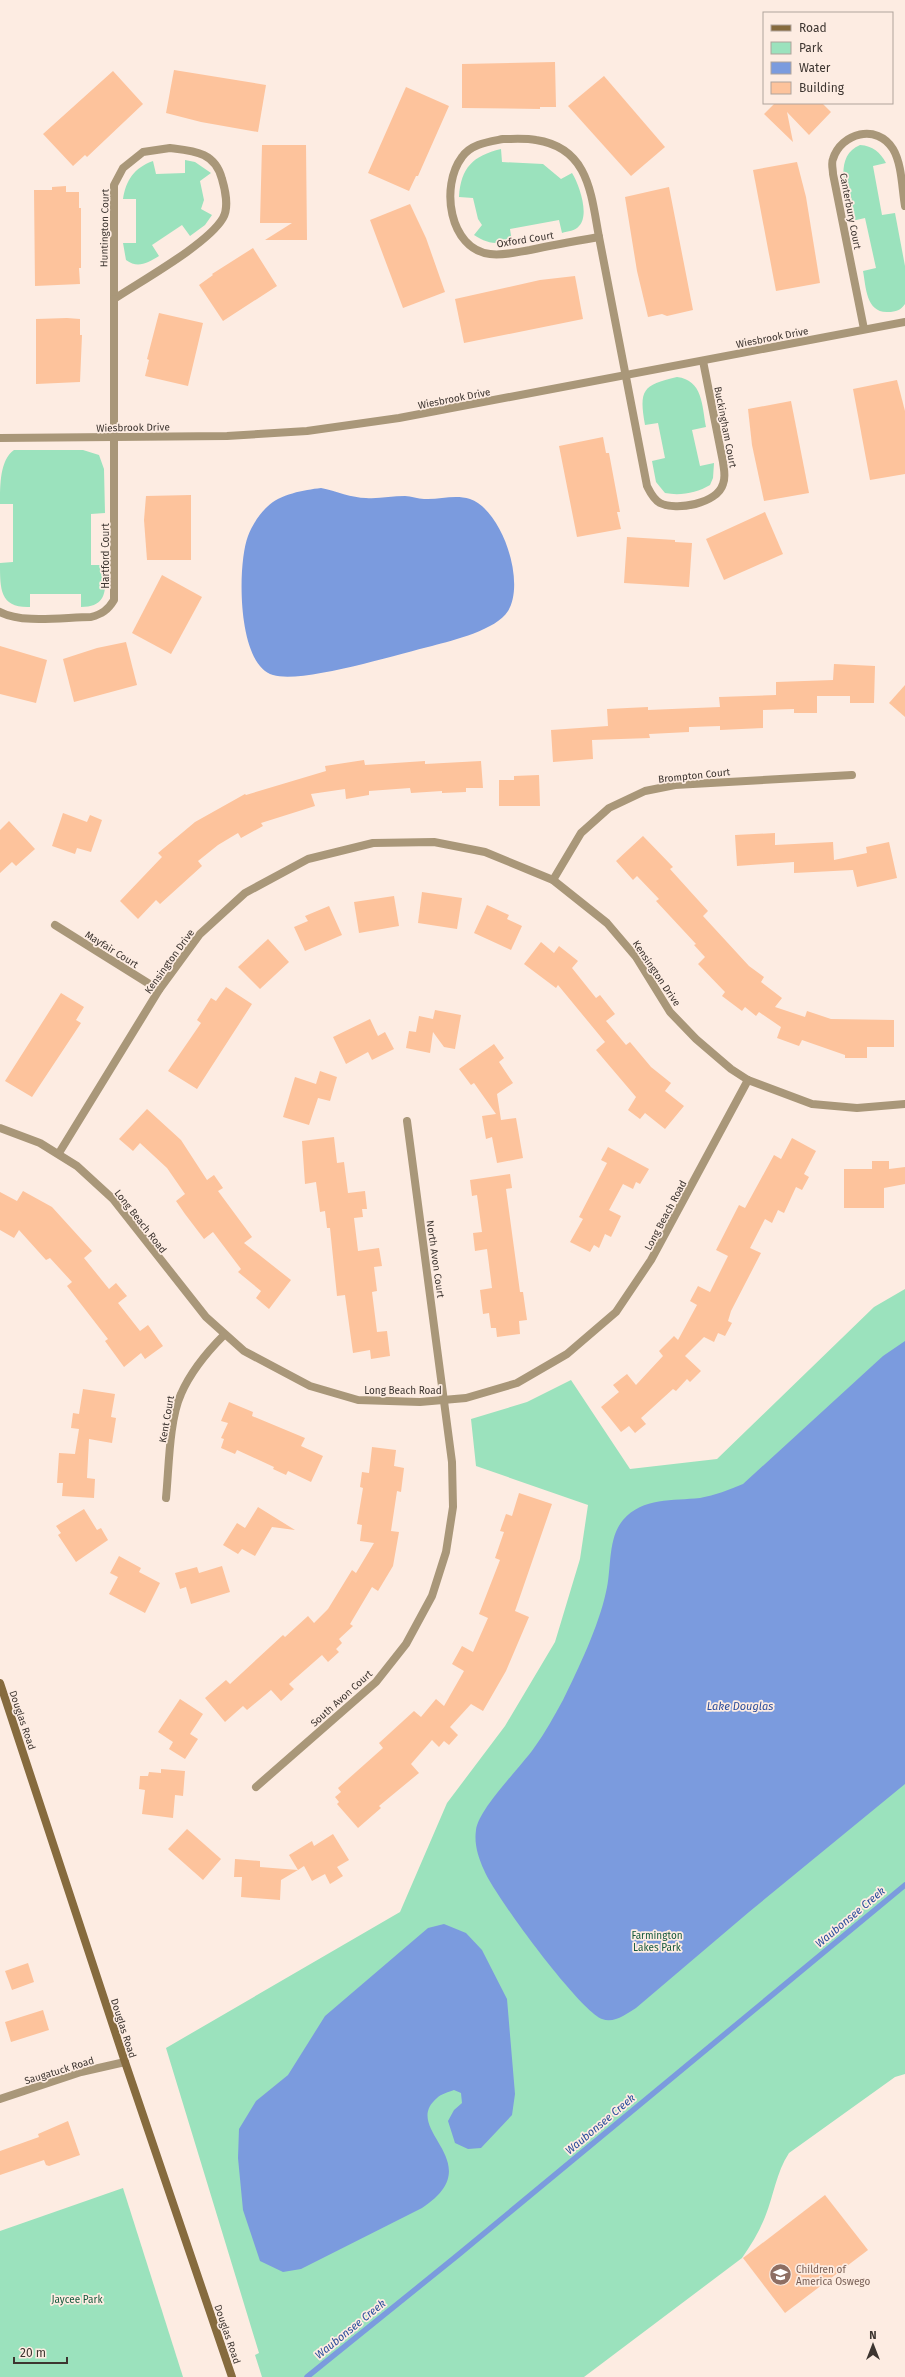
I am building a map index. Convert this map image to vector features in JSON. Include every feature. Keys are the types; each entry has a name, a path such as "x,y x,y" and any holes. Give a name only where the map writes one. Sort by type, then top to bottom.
{"street":[{"name":"Canterbury Court","path":"864,329 833,174 832,161 837,149 846,138 858,134 872,134 884,140 892,149 905,206"},
{"name":"Oxford Court","path":"599,237 508,254 490,254 474,249 462,239 456,225 450,201 451,176 462,156 480,143 502,139 536,140 554,144 570,155 583,169 589,185 626,376"},
{"name":"Huntington Court","path":"114,300 209,236 224,216 226,191 219,166 198,151 170,148 143,152 123,168 114,185 113,207 114,437"},
{"name":"Wiesbrook Drive","path":"0,438 227,436 307,431 399,418 905,322"},
{"name":"Buckingham Court","path":"626,376 647,486 651,496 659,502 668,505 693,503 717,494 723,485 725,474 704,360"},
{"name":"Hartford Court","path":"0,612 8,616 21,618 91,617 100,615 109,609 114,600 115,590 114,437"},
{"name":"Brompton Court","path":"553,880 581,833 609,808 645,791 683,784 852,775"},
{"name":"Kensington Drive","path":"59,1153 159,990 200,934 245,893 308,859 373,843 434,842 485,852 553,880 607,923 636,957 670,1012 696,1039 731,1069 748,1080 812,1104 857,1108 905,1104"},
{"name":"Mayfair Court","path":"55,925 159,990"},
{"name":"Long Beach Road","path":"0,1128 40,1143 59,1153 77,1166 113,1199 182,1289 224,1335 244,1351 310,1386 358,1400 420,1402 466,1398 517,1383 567,1354 616,1312 651,1260 748,1080"},
{"name":"North Avon Court","path":"408,1121 445,1400"},
{"name":"Kent Court","path":"166,1498 174,1422 180,1396 192,1372 224,1335"},
{"name":"South Avon Court","path":"256,1787 376,1682 406,1644 432,1596 446,1552 453,1507 452,1462 445,1400"},
{"name":"Douglas Road","path":"0,1683 125,2062 232,2377"},
{"name":"Saugatuck Road","path":"0,2099 81,2072 125,2062"}],"green space":[{"path":"860,145 876,150 886,163 873,166 882,215 895,213 905,266 905,304 902,308 893,312 881,311 875,308 868,298 863,271 876,268 865,218 852,221 845,190 844,168 846,159 851,151"},
{"path":"501,149 502,162 543,164 561,179 572,173 578,184 584,215 577,228 562,233 559,220 510,229 512,242 502,243 488,242 474,235 482,225 478,219 473,198 459,197 462,178 470,164 476,159"},
{"path":"185,160 195,162 211,173 200,181 204,200 201,209 212,215 205,225 190,236 182,225 152,245 159,256 139,265 130,263 126,260 123,243 136,243 136,199 123,199 129,180 141,167 153,161 156,174 185,173"},
{"path":"677,377 686,379 692,383 700,395 706,427 692,430 700,466 714,463 713,478 710,485 694,492 682,494 665,493 656,482 652,461 665,458 658,423 645,425 643,413 643,397 650,386"},
{"path":"14,450 83,450 99,455 104,469 105,513 91,514 91,565 105,565 105,588 104,594 97,603 90,606 81,607 81,594 30,594 30,607 20,607 7,601 4,596 0,581 0,563 13,562 13,504 0,504 1,481 3,466 9,454"},
{"name":"Farmington Lakes Park","path":"905,1289 905,2074 895,2077 789,2153 778,2176 763,2223 742,2258 584,2377 262,2377 255,2355 259,2353 166,2048 400,1912 447,1803 505,1726 555,1642 580,1559 588,1505 476,1466 471,1419 527,1402 571,1380 630,1469 717,1459 874,1307"},
{"name":"Jaycee Park","path":"123,2188 183,2377 0,2377 0,2231"}],"water":[{"path":"321,488 361,498 405,496 436,499 458,497 470,499 482,506 492,517 508,548 514,583 513,598 508,611 494,624 484,629 441,644 328,672 287,677 273,675 261,667 252,653 246,634 242,590 244,550 248,536 254,524 264,510 272,503 292,493"},
{"name":"Lake Douglas","path":"905,1341 905,1784 749,1912 636,2008 615,2019 602,2019 591,2011 575,1995 557,1974 503,1903 491,1883 478,1855 476,1830 479,1821 492,1800 538,1742 569,1688 588,1647 603,1605 608,1583 614,1536 623,1520 640,1507 649,1504 669,1500 700,1498 743,1484 883,1356"},
{"path":"444,1924 466,1933 482,1950 507,1999 515,2094 512,2115 481,2148 468,2149 455,2143 448,2121 454,2110 462,2103 461,2093 454,2090 441,2095 428,2110 428,2122 447,2161 449,2176 441,2191 422,2208 301,2269 283,2272 260,2261 243,2210 238,2158 239,2129 256,2101 288,2075 325,2016 428,1928"}],"building":[{"path":"555,62 556,107 540,107 540,109 462,108 462,64"},
{"path":"174,70 266,85 258,132 201,122 166,113"},
{"path":"113,71 143,104 87,157 85,155 73,166 43,134"},
{"path":"604,76 665,147 631,176 568,106"},
{"path":"406,87 449,106 418,176 416,176 409,191 368,173"},
{"path":"774,104 823,104 831,112 809,135 787,112 793,142 764,114"},
{"path":"262,145 306,145 307,240 265,240 292,223 260,223"},
{"path":"797,162 806,197 820,283 776,291 753,170"},
{"path":"66,186 66,192 79,192 79,208 81,208 81,268 79,268 80,284 35,286 34,190 52,190 52,187"},
{"path":"669,187 693,310 667,316 662,314 648,317 637,271 625,197"},
{"path":"410,204 426,238 445,292 403,308 370,220"},
{"path":"253,248 277,286 223,321 199,285 213,275 212,274"},
{"path":"575,276 583,319 464,343 455,299 540,280"},
{"path":"159,313 203,323 188,386 145,376 149,360 147,359"},
{"path":"36,319 80,319 80,335 82,335 80,382 36,384"},
{"path":"897,380 905,411 905,474 870,480 853,389"},
{"path":"791,401 809,493 764,501 752,445 748,409"},
{"path":"603,437 606,453 609,453 620,512 617,512 621,529 577,537 559,446"},
{"path":"191,495 191,560 147,560 144,520 146,496"},
{"path":"765,512 783,554 724,580 706,539"},
{"path":"627,537 675,540 675,542 692,543 689,587 624,583"},
{"path":"162,575 202,597 171,654 132,633"},
{"path":"126,642 137,685 74,702 63,659 97,648"},
{"path":"0,646 47,660 36,703 0,694"},
{"path":"834,664 875,666 874,703 850,703 850,696 817,696 817,713 794,713 794,709 763,710 763,728 720,730 720,726 689,727 689,732 649,734 650,738 592,740 593,759 553,762 551,730 608,726 607,709 648,707 648,710 720,707 719,697 776,695 776,682 833,680"},
{"path":"905,685 905,717 889,703"},
{"path":"364,760 365,765 425,761 425,764 481,761 483,788 466,788 466,792 442,793 442,791 411,793 410,788 369,791 369,795 346,799 345,789 311,794 315,806 261,823 263,826 241,838 238,833 218,845 198,861 202,866 160,904 156,900 138,919 120,901 162,857 158,853 195,822 245,794 246,795 326,771 325,766"},
{"path":"539,775 540,806 499,806 499,780 514,780 514,776"},
{"path":"63,813 87,822 90,815 102,820 91,852 77,848 75,854 52,846"},
{"path":"9,821 35,849 16,866 12,862 0,873 0,830"},
{"path":"775,833 775,845 833,842 834,860 867,853 866,847 889,842 897,878 857,887 853,870 794,873 794,862 737,866 735,835"},
{"path":"643,836 673,867 670,869 708,911 703,916 749,966 764,977 761,982 782,998 775,1007 805,1017 807,1011 831,1019 894,1020 894,1047 867,1047 867,1058 845,1058 845,1055 802,1040 799,1046 777,1038 781,1027 759,1012 756,1016 745,1007 742,1011 722,996 725,992 698,964 705,957 694,945 696,944 656,901 659,899 637,876 633,880 616,861"},
{"path":"422,892 462,898 457,929 418,923"},
{"path":"394,896 399,926 359,933 354,902"},
{"path":"487,905 509,915 507,919 522,926 511,950 474,933"},
{"path":"329,906 342,935 305,951 294,927 308,921 305,916"},
{"path":"268,939 289,962 260,989 238,967"},
{"path":"541,942 554,953 559,946 578,961 572,968 596,998 600,995 615,1014 606,1021 626,1045 630,1042 651,1067 671,1083 665,1091 684,1106 665,1129 645,1113 640,1119 628,1110 636,1097 596,1050 605,1042 558,985 556,988 524,964"},
{"path":"226,987 252,1004 197,1089 168,1071 201,1023 197,1020 211,998 216,1001"},
{"path":"61,993 84,1007 76,1020 81,1023 32,1097 5,1081"},
{"path":"435,1010 461,1015 455,1049 444,1047 433,1032 430,1053 406,1048 409,1031 416,1032 419,1016 433,1019"},
{"path":"370,1019 378,1036 385,1032 394,1049 372,1060 368,1052 346,1064 333,1037"},
{"path":"494,1044 504,1058 499,1062 513,1083 497,1094 501,1120 516,1118 523,1158 497,1163 492,1137 486,1139 482,1116 496,1114 474,1083 471,1085 459,1069"},
{"path":"320,1071 337,1077 330,1101 318,1098 309,1125 283,1117 295,1077 316,1084"},
{"path":"147,1109 181,1140 207,1180 214,1175 223,1188 218,1191 252,1237 244,1243 291,1280 269,1309 256,1298 261,1291 238,1272 241,1269 213,1232 204,1239 185,1214 176,1201 185,1194 167,1168 140,1143 133,1151 119,1139"},
{"path":"334,1137 337,1163 344,1162 348,1193 365,1191 367,1209 362,1209 363,1217 354,1218 358,1251 379,1248 382,1266 374,1267 377,1291 372,1292 377,1332 387,1331 390,1356 371,1359 370,1350 353,1353 345,1295 337,1296 330,1228 327,1228 325,1211 320,1212 316,1182 305,1184 302,1141"},
{"path":"792,1138 816,1151 804,1174 809,1177 802,1190 796,1187 784,1213 778,1210 772,1223 765,1219 750,1248 761,1253 731,1311 728,1321 732,1323 725,1336 718,1333 714,1342 704,1337 685,1356 701,1371 690,1382 687,1379 676,1391 673,1389 641,1418 646,1424 635,1433 629,1426 621,1432 601,1407 619,1392 613,1385 627,1374 636,1385 663,1356 659,1351 674,1336 678,1340 697,1305 690,1301 698,1286 710,1292 728,1256 716,1250 739,1205 745,1208 774,1155 781,1159"},
{"path":"608,1147 649,1169 640,1184 636,1182 633,1189 623,1184 609,1210 621,1216 611,1237 605,1234 599,1248 594,1245 590,1252 570,1242 583,1219 579,1217 607,1163 601,1160"},
{"path":"872,1161 889,1161 889,1169 905,1167 905,1184 884,1188 884,1208 844,1208 844,1169 872,1169"},
{"path":"510,1174 512,1188 506,1189 520,1292 523,1292 527,1320 519,1321 520,1334 497,1337 496,1328 491,1328 489,1313 483,1314 480,1290 492,1288 487,1249 475,1251 473,1233 482,1232 477,1195 472,1196 470,1180"},
{"path":"23,1191 52,1207 92,1251 84,1258 109,1289 116,1283 127,1296 118,1303 140,1331 148,1325 163,1346 145,1359 141,1353 124,1367 105,1341 108,1339 67,1286 72,1282 50,1258 46,1260 19,1230 14,1238 0,1230 0,1192 17,1201"},
{"path":"83,1389 115,1394 111,1417 116,1418 112,1443 89,1439 87,1478 95,1479 94,1498 62,1496 63,1483 57,1483 59,1453 75,1454 79,1429 71,1428 73,1413 79,1414"},
{"path":"229,1402 253,1412 252,1416 305,1438 301,1446 323,1456 311,1482 288,1471 286,1475 273,1469 274,1467 237,1450 235,1454 221,1448 224,1439 221,1438 228,1423 221,1421"},
{"path":"372,1447 396,1450 394,1466 404,1468 401,1492 397,1491 391,1531 399,1532 393,1566 378,1591 372,1587 350,1624 353,1626 339,1639 342,1643 336,1649 339,1652 328,1662 322,1655 289,1684 294,1689 281,1701 271,1690 247,1710 243,1706 225,1722 205,1698 226,1680 230,1684 283,1635 285,1637 308,1616 314,1623 328,1609 352,1570 356,1573 374,1543 360,1541 362,1525 357,1524 363,1488 360,1487 362,1472 369,1473"},
{"path":"519,1493 552,1504 515,1611 529,1617 506,1671 483,1711 471,1704 450,1727 458,1735 449,1745 444,1741 439,1747 432,1740 411,1764 419,1773 379,1806 381,1808 358,1828 337,1804 339,1802 335,1797 341,1792 338,1788 383,1748 379,1743 414,1711 421,1717 436,1699 444,1706 464,1671 452,1664 462,1646 473,1652 488,1618 479,1614 500,1560 495,1558 504,1532 500,1531 506,1514 512,1516"},
{"path":"258,1507 295,1530 272,1527 255,1556 242,1549 238,1554 223,1545 237,1523 245,1528"},
{"path":"84,1509 97,1530 101,1528 108,1540 76,1562 58,1535 61,1533 56,1526"},
{"path":"119,1556 141,1568 139,1572 160,1583 145,1613 109,1594 118,1577 110,1573"},
{"path":"222,1566 230,1592 191,1604 186,1587 180,1589 175,1573 197,1567 199,1573"},
{"path":"180,1699 203,1714 190,1734 198,1739 185,1759 169,1749 173,1742 158,1732"},
{"path":"161,1769 185,1771 183,1796 175,1795 173,1818 142,1814 145,1790 139,1789 140,1776 148,1776 149,1772 161,1773"},
{"path":"187,1829 221,1859 203,1880 168,1849"},
{"path":"333,1834 349,1860 337,1867 343,1876 330,1884 325,1874 312,1881 304,1866 298,1870 289,1855 312,1841 314,1846"},
{"path":"235,1859 260,1861 260,1867 298,1870 281,1880 280,1900 241,1897 242,1877 234,1877"},
{"path":"28,1963 34,1982 12,1990 5,1971"},
{"path":"43,2010 49,2030 11,2042 5,2022"},
{"path":"68,2121 80,2155 49,2166 46,2165 44,2160 0,2175 0,2151 39,2137 38,2134"},
{"path":"825,2195 868,2250 785,2313 743,2258"}],"waterway":[{"name":"Waubonsee Creek","path":"307,2377 458,2255 905,1885"}],"place":[{"name":"Children of America Oswego","path":"781,2275"}]}
